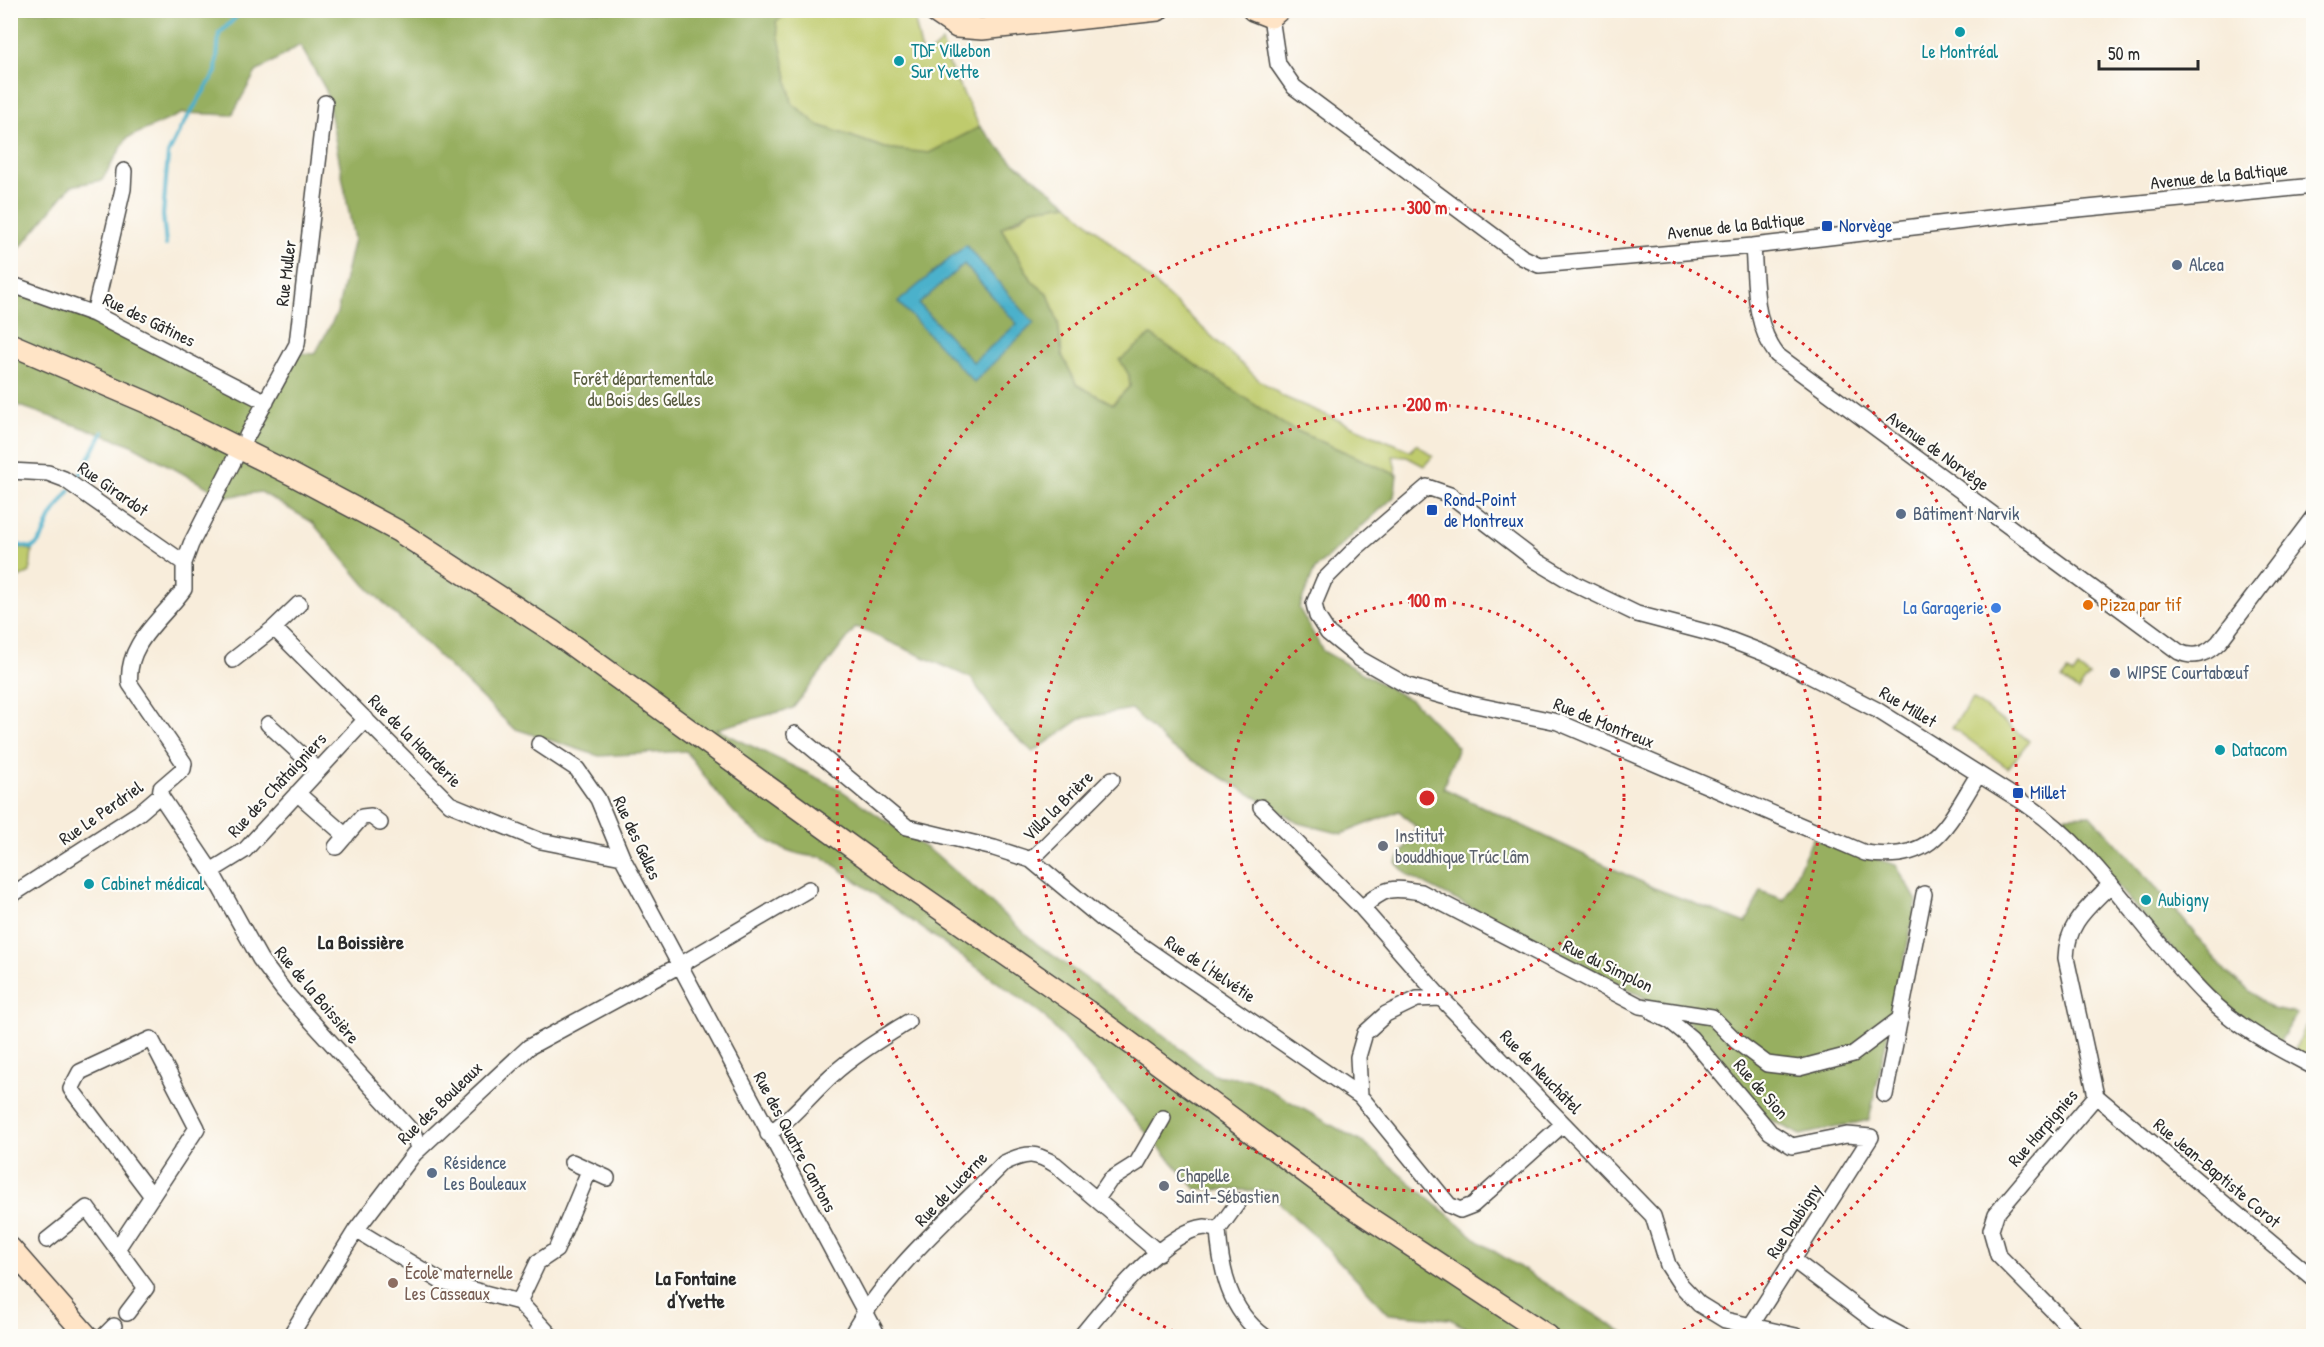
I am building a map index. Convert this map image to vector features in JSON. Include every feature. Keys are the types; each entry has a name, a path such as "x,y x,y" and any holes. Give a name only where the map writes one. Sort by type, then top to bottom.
{"main road":[{"path":"935,13 957,27 982,29 1158,10"},
{"path":"10,344 146,402 291,474 398,531 551,630 875,864 1087,1011 1351,1206 1548,1336"},
{"path":"10,1248 87,1336"}],"street":[{"name":"Avenue de la Baltique","path":"1268,13 1278,64 1294,87 1522,257 1539,264 1556,265 1753,246 2006,216 2313,186"},
{"name":"Rue Muller","path":"247,436 297,344 326,103"},
{"path":"94,314 123,189 124,171"},
{"name":"Avenue de Norvège","path":"1753,246 1760,323 1766,340 1777,355 2179,652 2191,656 2200,655 2219,642 2313,516"},
{"name":"Rue des Gâtines","path":"10,284 94,314 266,402"},
{"path":"184,563 198,527 235,458"},
{"name":"Rue Girardot","path":"10,471 48,472 64,479 184,563"},
{"name":"Rue Millet","path":"1417,496 1427,487 1450,495 1535,560 1575,584 1637,614 1717,635 1761,651 1877,710 2047,818 2110,884 2195,985 2222,1011 2262,1039 2313,1067"},
{"name":"Rue de Montreux","path":"1417,496 1357,547 1324,580 1314,604 1317,616 1328,633 1387,676 1431,694 1558,722 1865,853 1898,855 1921,848 1940,836 1978,775"},
{"name":"Rue Le Perdriel","path":"10,896 139,813 160,795 161,788 183,769 184,763 130,684 128,670 138,645 184,589 184,563"},
{"path":"232,660 274,628 298,604"},
{"name":"Rue de la Haarderie","path":"274,628 450,804 464,812 541,842 622,858"},
{"name":"Rue des Châtaigniers","path":"211,871 245,850 366,719"},
{"path":"268,724 318,770"},
{"name":"Rue de l'Helvétie","path":"795,734 907,827 994,848 1031,860 1101,918 1360,1096 1449,1205 1460,1210 1473,1205 1563,1124"},
{"name":"Rue des Gelles","path":"539,744 577,769 598,799 622,858 680,965"},
{"name":"Villa la Brière","path":"1031,860 1112,779"},
{"path":"297,793 341,842 362,817 371,816 380,822"},
{"name":"Rue de la Boissière","path":"160,795 211,871 260,959 414,1134 418,1149"},
{"name":"Rue de Neuchâtel","path":"1261,807 1362,908 1441,998 1653,1216 1668,1265 1681,1285 1699,1304 1725,1320 1766,1327 1796,1336"},
{"name":"Rue Harpignies","path":"2078,1336 1998,1255 1990,1230 1996,1214 2096,1096 2066,958 2067,943 2082,911 2110,884"},
{"name":"Rue du Simplon","path":"1362,908 1376,895 1392,887 1421,892 1640,1006 1712,1017 1736,1041 1767,1064 1798,1068 1853,1054 1900,1018"},
{"name":"Rue des Bouleaux","path":"290,1336 356,1230 418,1149 529,1047 680,965 809,889"},
{"path":"1886,1095 1924,894"},
{"name":"Rue des Quatre Cantons","path":"680,965 768,1134 878,1336"},
{"path":"1360,1096 1358,1056 1365,1033 1386,1014 1417,999 1441,998"},
{"name":"Rue de Sion","path":"1640,1006 1670,1021 1691,1038 1770,1132 1792,1146 1846,1135 1871,1137"},
{"path":"768,1134 800,1110 829,1078 855,1055 908,1022"},
{"path":"117,1249 197,1128 150,1039 80,1072 71,1089 152,1196"},
{"name":"Rue Jean-Baptiste Corot","path":"2096,1096 2313,1278"},
{"path":"1097,1199 1110,1180 1137,1163 1163,1118"},
{"name":"Rue Daubigny","path":"1750,1326 1871,1137"},
{"name":"Rue de Lucerne","path":"851,1336 864,1312 888,1283 1004,1162 1021,1155 1040,1155 1097,1199 1159,1253"},
{"path":"572,1162 607,1178"},
{"path":"519,1302 537,1262 556,1250 589,1171"},
{"path":"1239,1201 1218,1230 1220,1264 1232,1300 1258,1335"},
{"path":"47,1240 87,1208 146,1288 127,1313"},
{"path":"1081,1336 1131,1275 1159,1253 1181,1237 1204,1227 1218,1230"},
{"path":"356,1230 442,1282 519,1302 551,1336"},
{"path":"1792,1258 1874,1322 1902,1336"},
{"path":"1736,1336 1750,1326"}],"green space":[{"name":"Forêt départementale du Bois des Gelles","path":"11,11 791,11 776,22 792,103 818,125 885,148 929,153 980,127 1012,161 1068,204 1032,209 1001,228 1033,282 1048,294 1058,322 1062,355 1077,385 1113,404 1130,386 1129,375 1120,360 1151,335 1288,427 1397,475 1394,497 1315,569 1299,608 1323,651 1414,702 1458,747 1443,788 1654,888 1746,923 1761,891 1784,900 1813,838 1896,865 1917,901 1869,1120 1801,1135 1762,1116 1739,1082 1689,1023 1609,978 1409,876 1396,863 1417,828 1399,811 1342,834 1299,823 1170,747 1131,709 1082,718 1033,752 1001,723 971,678 856,627 793,708 716,729 836,787 939,857 1037,944 1138,1015 1214,1075 1252,1080 1365,1144 1481,1243 1629,1336 1480,1336 1450,1319 1389,1314 1318,1239 1282,1206 1271,1191 1196,1189 1042,1014 823,857 800,854 779,847 760,835 727,805 686,751 599,756 513,728 365,585 312,522 261,492 225,497 130,444 11,403 11,290 107,327 266,407 299,353 315,354 337,313 354,239 326,90 300,45 256,72 232,115 183,113 127,138 102,180 71,186 11,259"},
{"path":"791,11 913,11 923,59 942,42 950,67 980,127 929,154 885,148 818,125 792,103 775,22"},
{"path":"1068,204 1258,379 1284,397 1411,451 1416,444 1433,456 1424,466 1407,457 1393,456 1397,475 1288,427 1151,335 1129,375 1130,386 1112,404 1077,385 1062,355 1058,322 1048,294 1033,282 1001,228 1018,220 1032,209"},
{"path":"18,547 32,550 30,572 11,582 11,562"},
{"path":"2078,668 2089,676 2078,691 2062,679 2067,672 2073,675"},
{"path":"1973,699 2029,741 2008,768 1952,727"},
{"path":"2091,815 2169,902 2226,972 2272,1009 2297,1014 2279,1043 2221,1005 2066,828 2065,816"},
{"path":"2311,1019 2313,1020 2313,1060 2295,1050 2302,1031"}],"water":[{"path":"966,245 1034,323 974,382 898,302","holes":["964,264 1017,324 973,362 919,304"]}],"waterway":[{"path":"220,33 243,10"},
{"path":"166,245 163,215 168,154 181,128 216,72 219,33"},
{"path":"78,479 103,432"},
{"path":"10,556 17,545 32,548 37,545 49,520 70,490"}],"place":[{"name":"Le Montréal","path":"1960,32"},
{"name":"TDF Villebon Sur Yvette","path":"899,61"},
{"name":"Norvège","path":"1827,226"},
{"name":"Alcea","path":"2177,265"},
{"name":"Rond-Point de Montreux","path":"1432,510"},
{"name":"Bâtiment Narvik","path":"1901,514"},
{"name":"Pizza par tif","path":"2088,605"},
{"name":"La Garagerie","path":"1996,608"},
{"name":"WIPSE Courtabœuf","path":"2115,673"},
{"name":"Datacom","path":"2220,750"},
{"name":"Millet","path":"2018,793"},
{"name":"Institut bouddhique Trúc Lâm","path":"1383,846"},
{"name":"Cabinet médical","path":"89,884"},
{"name":"Aubigny","path":"2146,900"},
{"name":"Résidence Les Bouleaux","path":"432,1173"},
{"name":"Chapelle Saint-Sébastien","path":"1164,1186"},
{"name":"École maternelle Les Casseaux","path":"393,1283"}],"district":[{"name":"La Boissière","path":"361,942"},
{"name":"La Fontaine d'Yvette","path":"696,1290"}]}
